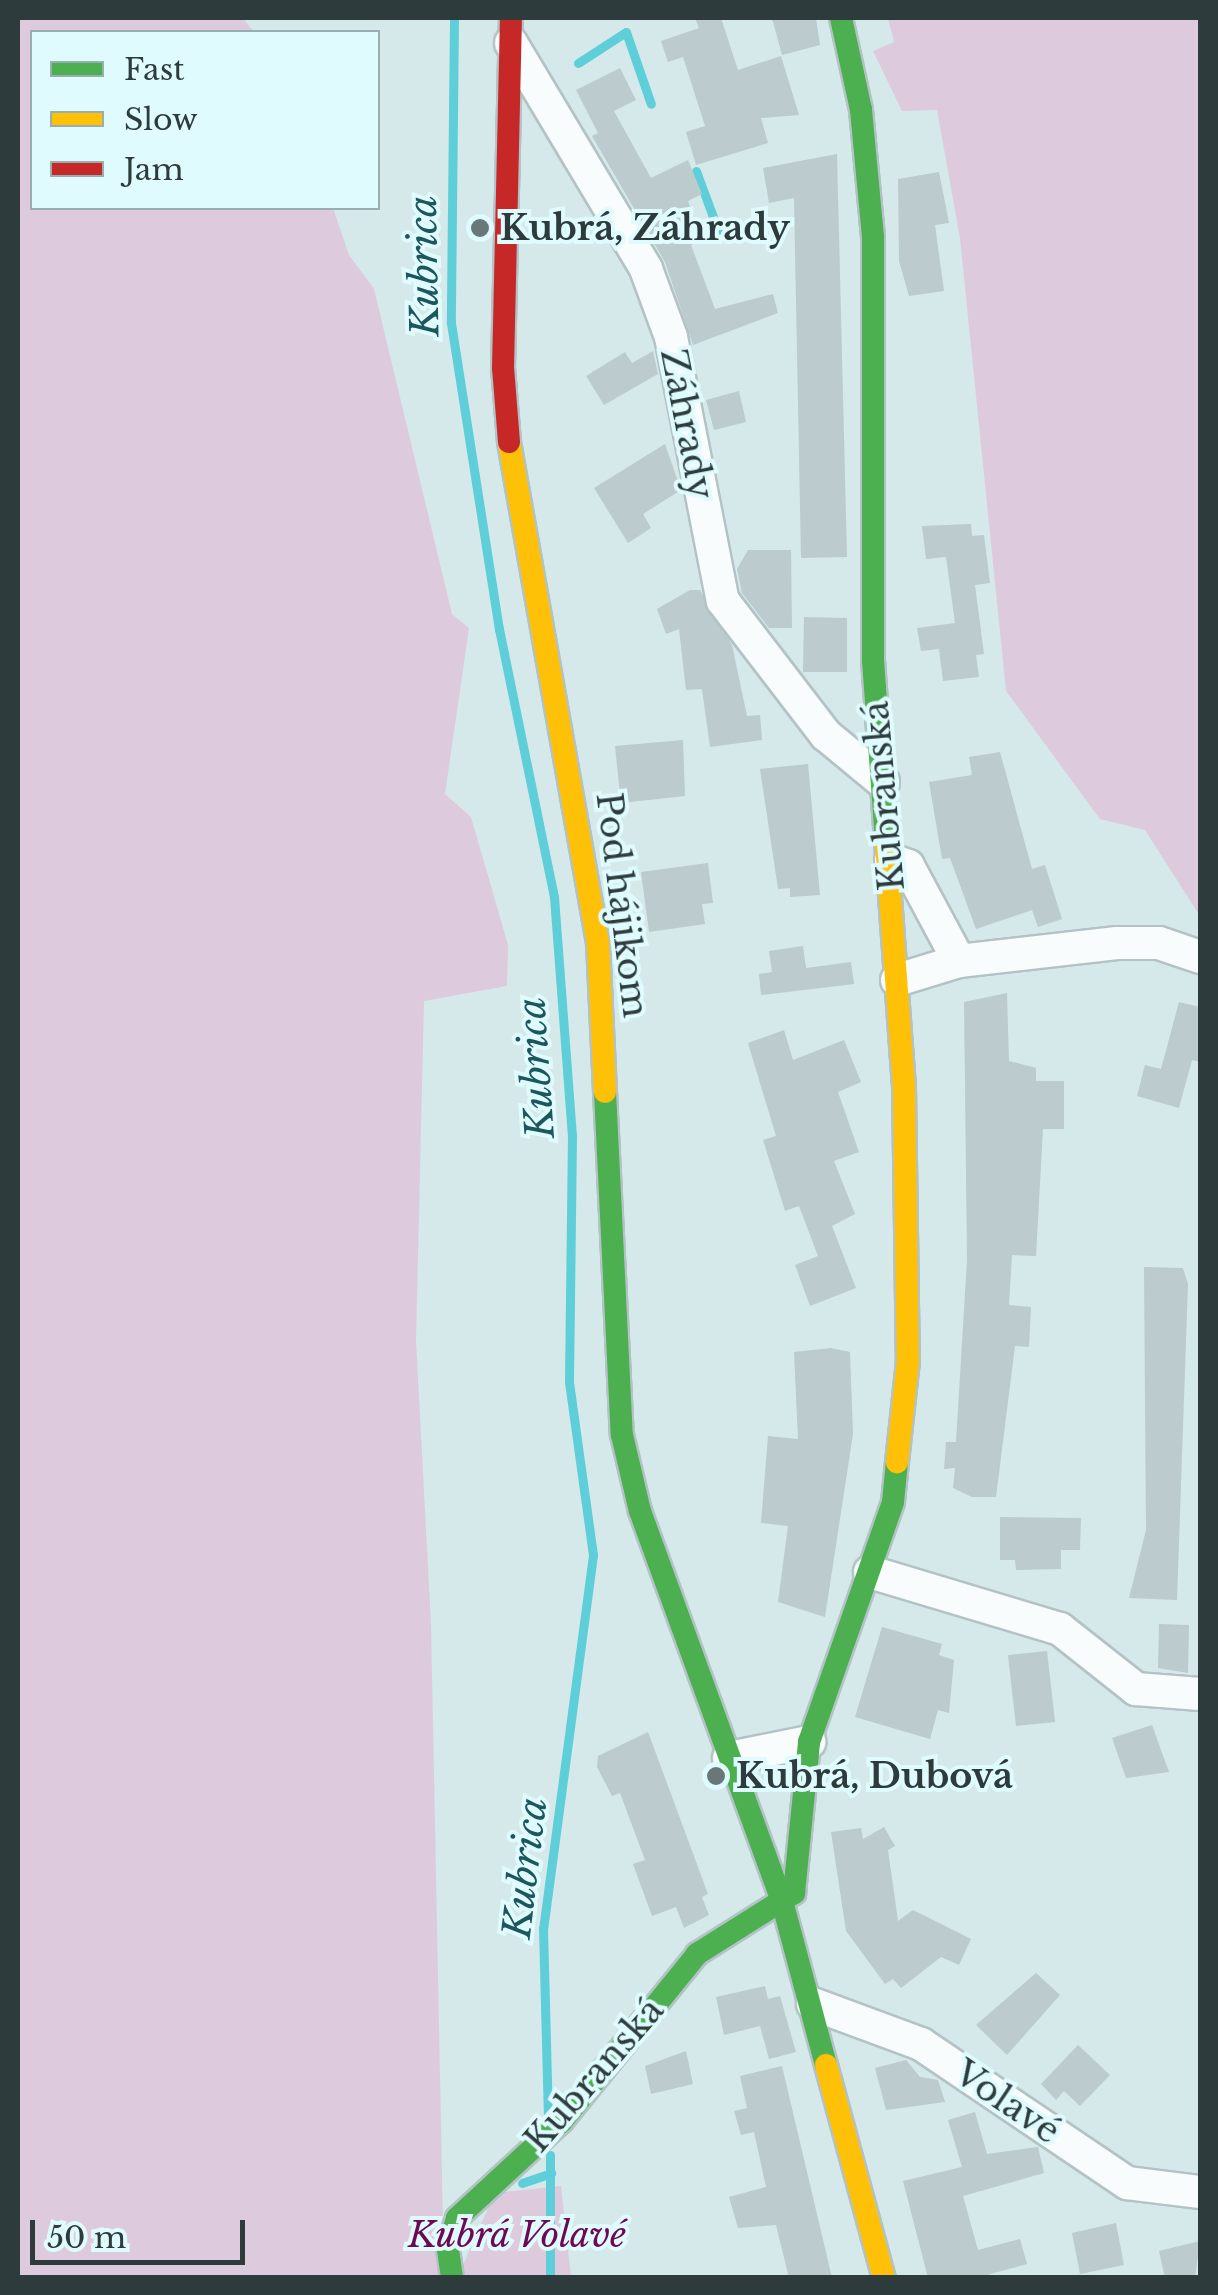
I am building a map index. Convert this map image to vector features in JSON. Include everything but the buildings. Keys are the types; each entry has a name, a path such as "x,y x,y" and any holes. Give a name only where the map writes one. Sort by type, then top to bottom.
{"street":[{"name":"Kubranská","path":"452,2278 457,2218 562,2122 697,1954 794,1893 809,1742 893,1502 908,1361 898,980 873,660 873,237 862,110 841,18"},
{"name":"Záhrady","path":"511,30 646,270 671,337 723,602 826,736 883,782"},
{"name":"Pod hájikom","path":"511,30 503,368 532,590 598,943 622,1435 640,1511 782,1901"},
{"path":"891,860 908,866 959,962"},
{"path":"898,980 959,962 1117,943 1159,943 1200,957"},
{"path":"870,1572 1060,1629 1136,1689 1198,1692"},
{"path":"729,1758 809,1742"},
{"path":"782,1901 813,2004 884,2278"},
{"name":"Volavé","path":"813,2004 921,2044 1127,2183 1200,2192"}],"green space":[{"path":"18,18 243,18 252,30 30,30 30,210 334,210 349,255 374,289 452,614 469,628 445,794 471,817 508,945 507,986 424,1001 416,1340 431,1624 444,2277 18,2277"},
{"path":"888,18 1200,18 1200,916 1145,830 1100,819 1006,691 960,238 937,110 902,111 873,51 894,42"},
{"name":"Kubrá Volavé","path":"561,2186 571,2277 457,2278 495,2193"}],"waterway":[{"name":"Kubrica","path":"454,18 451,323 499,629 554,897 572,1135 569,1382 593,1555 543,1928 548,2115"},
{"path":"578,63 626,32 651,104"},
{"path":"696,171 719,233"},
{"name":"Kubrica","path":"550,2155 550,2278"},
{"path":"522,2183 551,2173"}],"traffic: fast":[{"path":"841,18 861,110 873,237 873,660 886,842"},
{"path":"605,1092 622,1435 640,1511 782,1901 826,2065"},
{"path":"452,2278 448,2248 457,2218 562,2121 697,1954 794,1893 809,1742 893,1502 897,1462"}],"traffic: slow":[{"path":"509,442 598,943 605,1092"},
{"path":"886,842 904,1087 908,1361 897,1462"},
{"path":"826,2065 884,2278"}],"traffic: jam":[{"path":"509,442 503,368 511,18"}],"place":[{"name":"Kubrá, Záhrady","path":"480,228"},
{"name":"Kubrá, Dubová","path":"716,1776"}]}
